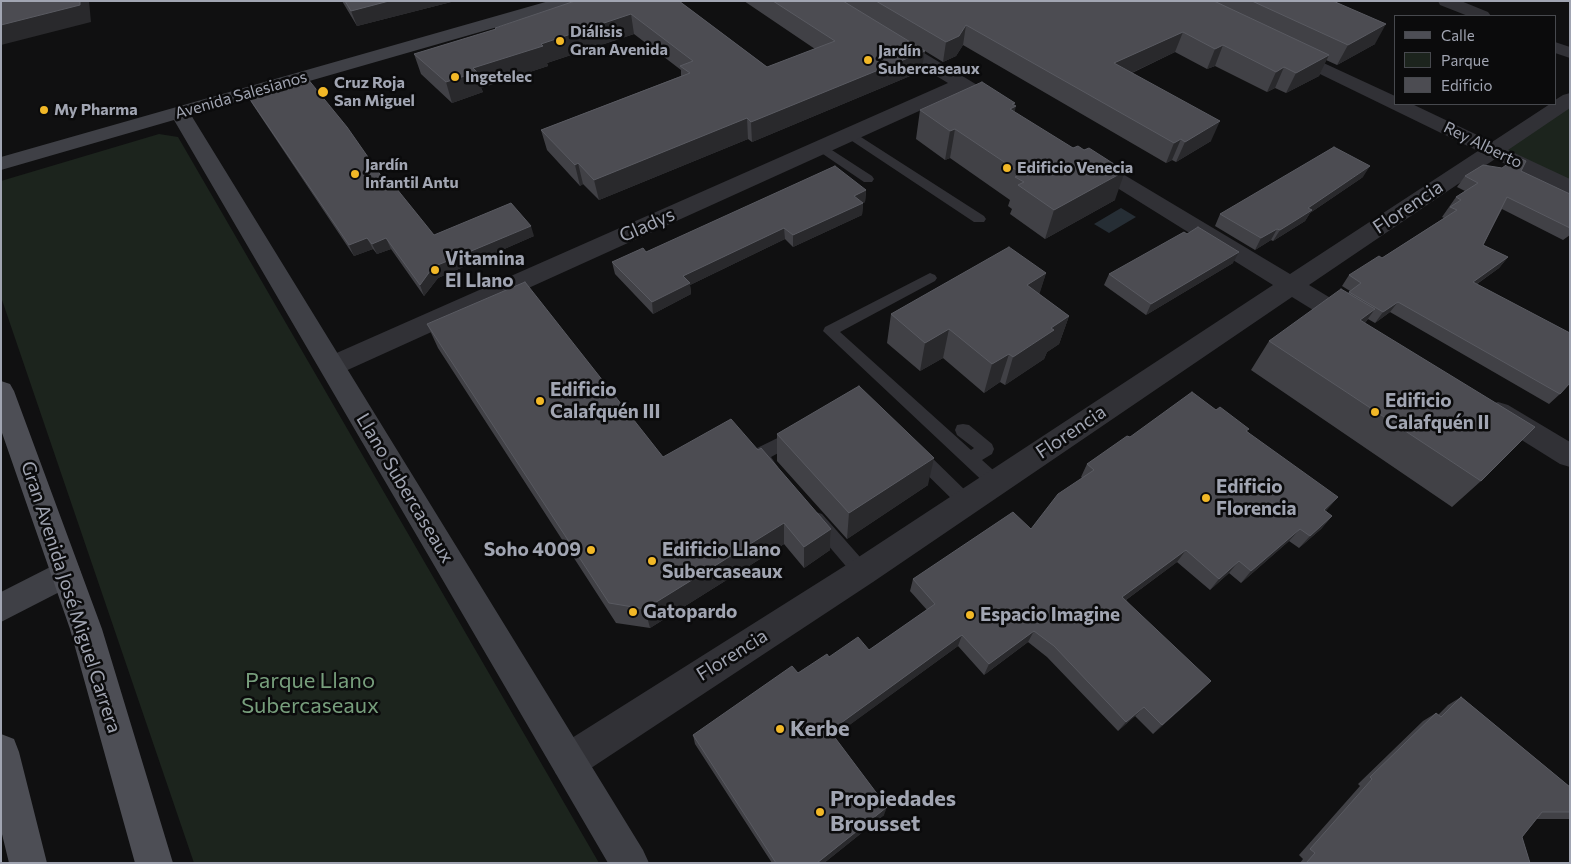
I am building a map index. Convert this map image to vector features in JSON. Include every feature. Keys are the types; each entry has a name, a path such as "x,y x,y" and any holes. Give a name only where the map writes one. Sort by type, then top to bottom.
{"main road":[{"name":"Gran Avenida José Miguel Carrera","path":"1,391 86,629 154,863"},
{"path":"1,752 17,842"}],"street":[{"name":"Avenida Salesianos","path":"1,164 568,1"},
{"path":"1446,1 1480,15"},
{"path":"877,32 1021,120"},
{"name":"Rey Alberto","path":"1272,44 1394,102"},
{"path":"1556,47 1570,53"},
{"name":"Gladys","path":"332,366 962,84"},
{"name":"Florencia","path":"569,761 645,710 862,572 1570,99"},
{"name":"Rey Alberto","path":"1400,105 1570,187"},
{"name":"Llano Subercaseaux","path":"180,113 630,863"},
{"path":"1071,151 1367,332"},
{"path":"1477,399 1570,456"},
{"path":"1,608 66,573"}],"lane":[{"path":"850,134 979,219"},
{"path":"821,147 868,180"},
{"path":"930,278 830,331 996,483"},
{"path":"778,476 760,455 810,427"},
{"path":"964,430 986,449 970,459"},
{"path":"911,449 966,502"},
{"path":"804,505 862,572"}],"green space":[{"path":"1570,103 1570,181 1501,149"},
{"name":"Parque Llano Subercaseaux","path":"159,134 178,137 599,863 194,863 1,297 1,181"}],"shaded area":[{"path":"1121,208 1136,217 1109,233 1094,224"}],"building":[{"path":"1,1 80,1 80,5 1,25"},
{"path":"345,1 389,1 351,11"},
{"path":"575,1 679,1 767,67 835,41 773,1 843,1 925,51 751,122 747,118 594,180 578,163 575,165 541,130 690,73 680,66 693,61 631,14 541,44 543,46 473,68 477,72 446,82 414,54 496,29"},
{"path":"876,1 1214,1 1329,55 1296,73 1284,67 1276,72 1223,45 1215,49 1183,32 1114,63 1220,121 1185,142 1181,139 1174,143 966,25 959,36 946,42"},
{"path":"1252,1 1333,1 1386,24 1348,45"},
{"path":"307,78 347,127 384,180 388,178 434,235 511,203 531,226 433,267 420,285 386,238 372,244 367,238 349,245 247,95"},
{"path":"982,82 1015,103 1012,104 1016,106 1010,109 1073,148 1078,146 1084,150 1089,148 1125,171 1054,210 1018,185 1024,182 1015,177 1022,174 955,129 950,131 920,110"},
{"path":"1334,147 1370,166 1308,208 1312,210 1280,230 1277,229 1261,238 1220,214"},
{"path":"1517,157 1526,161 1521,171 1570,194 1570,228 1507,197 1483,245 1508,257 1473,282 1570,333 1570,383 1560,394 1398,302 1383,312 1349,292 1361,283 1349,275 1379,256 1382,258 1457,210 1450,207 1461,200 1456,197 1478,183 1465,176 1483,165 1502,168"},
{"path":"835,166 866,190 854,196 863,203 793,235 784,228 683,276 690,283 652,302 612,262 643,248 646,252"},
{"path":"1198,227 1239,252 1151,304 1109,274 1184,232 1187,234"},
{"path":"1009,247 1046,273 1027,285 1069,316 1051,328 1054,330 1013,357 1009,354 992,364 949,329 925,343 891,314"},
{"path":"525,282 663,457 731,419 758,450 761,448 831,529 804,547 784,523 645,609 609,603 427,324"},
{"path":"1341,289 1375,309 1360,320 1535,427 1481,481 1269,341"},
{"path":"859,386 934,458 849,513 777,434"},
{"path":"1192,392 1216,410 1220,407 1249,429 1246,431 1338,497 1324,510 1332,516 1310,536 1300,529 1251,571 1239,561 1219,579 1186,550 1122,597 1211,681 1162,725 1144,707 1126,722 1054,646 1034,631 989,664 962,635 830,731 887,807 817,863 776,863 693,735 792,666 798,673 827,654 829,657 858,637 869,650 935,604 913,579 1013,512 1031,529 1058,494 1094,470 1087,464 1127,436 1130,437"},
{"path":"1461,697 1570,787 1570,812 1542,812 1522,837 1530,863 1306,863 1315,853 1310,849 1372,779 1370,777 1436,713 1441,717"}],"place":[{"name":"Diálisis Gran Avenida","path":"560,41"},
{"name":"Jardín Subercaseaux","path":"868,60"},
{"name":"Ingetelec","path":"455,77"},
{"name":"Cruz Roja San Miguel","path":"323,92"},
{"name":"My Pharma","path":"44,110"},
{"name":"Edificio Venecia","path":"1007,168"},
{"name":"Jardín Infantil Antu","path":"355,174"},
{"name":"Vitamina El Llano","path":"435,270"},
{"name":"Edificio Calafquén III","path":"540,401"},
{"name":"Edificio Calafquén II","path":"1375,412"},
{"name":"Edificio Florencia","path":"1206,498"},
{"name":"Soho 4009","path":"591,550"},
{"name":"Edificio Llano Subercaseaux","path":"652,561"},
{"name":"Gatopardo","path":"633,612"},
{"name":"Espacio Imagine","path":"970,615"},
{"name":"Kerbe","path":"780,729"},
{"name":"Propiedades Brousset","path":"820,812"}]}
